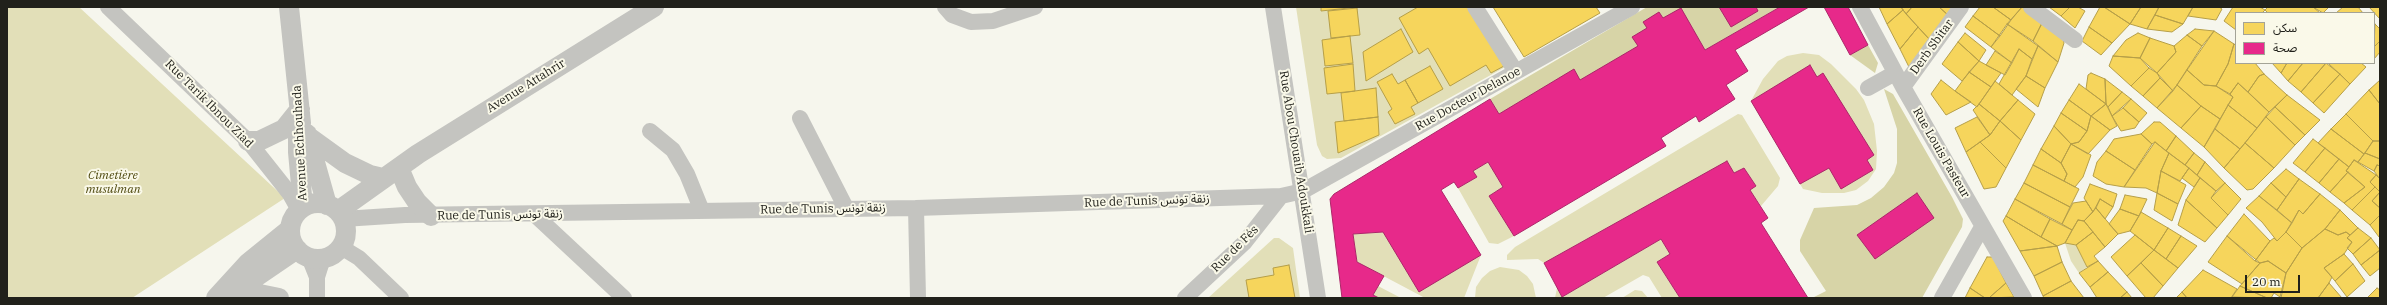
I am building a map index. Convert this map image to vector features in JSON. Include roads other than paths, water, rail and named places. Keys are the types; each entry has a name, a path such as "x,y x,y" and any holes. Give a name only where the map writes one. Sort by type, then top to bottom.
{"street":[{"name":"Rue Tarik Ibnou Ziad","path":"108,7 248,142 301,209"},
{"name":"Avenue Echhouhada","path":"289,7 303,123 298,145 301,209"},
{"name":"Avenue Attahrir","path":"336,212 391,173 485,111 654,7"},
{"path":"945,7 956,17 971,22 993,21 1035,7"},
{"name":"Rue Abou Chouaib Adoukkali","path":"1273,7 1303,191 1318,298"},
{"path":"1475,7 1516,72"},
{"name":"Rue Docteur Delanoe","path":"1303,191 1632,7"},
{"name":"Rue Louis Pasteur","path":"1860,7 1899,80 2024,298"},
{"name":"Derb Sbitar","path":"1899,80 1961,7"},
{"path":"2031,7 2075,40"},
{"path":"1868,88 1899,80"},
{"path":"800,118 846,208"},
{"path":"248,142 259,141 284,129 303,123"},
{"path":"303,123 345,163 370,176 391,173 407,187 431,216"},
{"path":"217,298 235,289 311,260 330,256 341,246 346,233 336,212 303,123"},
{"path":"650,131 673,150 687,174 702,211"},
{"name":"Rue de Tunis زنقة تونس","path":"336,212 431,216 916,208 1281,196 1303,191"},
{"name":"Rue de Fés","path":"1186,298 1244,243 1281,196"},
{"path":"317,298 311,260 293,243 290,229 291,222 301,209 319,203 336,212"},
{"path":"916,208 918,298"},
{"path":"535,215 624,298"},
{"path":"1942,298 1982,227"},
{"path":"217,298 248,263 290,229"},
{"path":"341,246 359,258 401,298"},
{"path":"235,289 279,298"}],"park label":[{"name":"Cimetière musulman","path":"113,183"}]}
